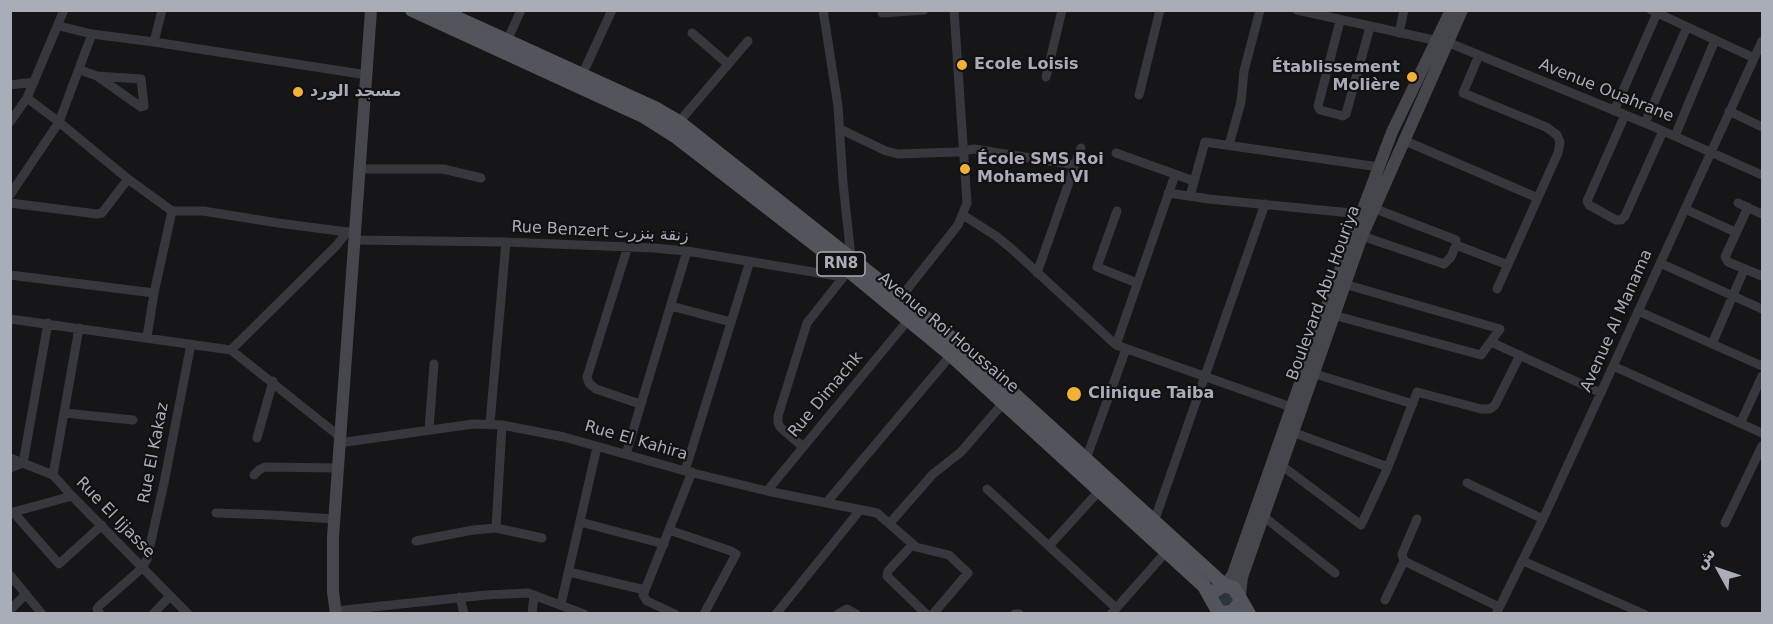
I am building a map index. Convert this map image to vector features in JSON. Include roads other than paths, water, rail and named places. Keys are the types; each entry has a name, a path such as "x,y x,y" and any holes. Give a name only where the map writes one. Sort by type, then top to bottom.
{"main road":[{"path":"335,612 332,563 337,468 352,234 371,10"},
{"name":"Avenue Roi Houssaine","path":"412,10 660,126 847,268 901,297 1013,392 1225,585"},
{"name":"Avenue Roi Houssaine","path":"440,10 655,108 679,122 1004,402 1204,586 1223,611"},
{"name":"Boulevard Abu Houriya","path":"1240,597 1242,577 1333,315 1372,208 1441,42 1450,10"},
{"name":"Boulevard Abu Houriya","path":"1225,585 1233,574 1360,214 1403,107 1462,10"},
{"path":"1225,585 1215,592 1223,611 1237,608 1240,597"},
{"name":"RN8","path":"1225,585 1234,588 1249,614"}],"street":[{"path":"10,122 27,98 64,10"},
{"path":"154,42 162,10"},
{"path":"507,41 521,10"},
{"path":"582,75 612,10"},
{"path":"803,447 780,427 778,416 807,322 847,268 840,129 823,10"},
{"path":"882,13 924,10"},
{"path":"901,297 951,235 967,203 954,10"},
{"path":"1046,77 1062,10"},
{"path":"1139,95 1160,10"},
{"path":"1229,145 1241,102 1244,71 1260,10"},
{"path":"1399,33 1404,10"},
{"name":"Avenue Ouahrane","path":"1302,11 1441,42 1479,55 1645,123 1762,175"},
{"path":"1614,111 1654,12 1754,58"},
{"path":"1340,21 1318,106 1320,110 1343,116 1346,114 1371,27"},
{"path":"59,26 92,34 367,75"},
{"path":"1645,123 1687,27"},
{"path":"692,33 728,64"},
{"path":"10,195 59,122 92,34"},
{"path":"1675,136 1715,40"},
{"path":"679,122 748,41"},
{"name":"Avenue Al Manama","path":"1497,610 1543,519 1762,41"},
{"path":"1479,55 1463,93 1546,127 1557,135 1560,142 1558,153 1497,289"},
{"path":"80,70 96,76 141,107 144,106 141,79 96,76"},
{"path":"10,85 34,82"},
{"path":"27,98 128,179 172,211 154,293 147,338"},
{"path":"1729,111 1762,127"},
{"path":"1625,116 1587,201 1589,205 1616,220 1621,220 1625,216 1663,131"},
{"path":"840,129 886,151 898,154 974,149 1075,165"},
{"path":"1402,140 1538,198"},
{"path":"1190,196 1205,142 1379,167"},
{"path":"1037,273 1081,148"},
{"path":"1116,153 1194,181"},
{"path":"359,169 443,169 481,178"},
{"path":"1116,345 1175,175"},
{"path":"10,203 102,213 128,179"},
{"path":"1168,193 1360,214"},
{"path":"1738,203 1762,214"},
{"path":"1154,522 1265,204"},
{"path":"1748,207 1725,257 1728,262 1762,276"},
{"path":"1362,236 1444,264 1448,262 1456,245 1456,240 1372,208"},
{"path":"1684,209 1735,232"},
{"name":"Rue Benzert زنقة بنزرت","path":"172,211 203,211 352,234 628,246 687,251 750,261 847,268"},
{"path":"1116,211 1097,267 1137,283"},
{"path":"963,215 996,236 1116,345 1292,407"},
{"path":"231,350 336,246 352,234"},
{"path":"490,423 506,242"},
{"path":"1456,245 1508,265"},
{"path":"628,246 587,377 589,383 596,389 640,404"},
{"path":"626,454 687,251"},
{"path":"644,594 689,472 730,322 750,261"},
{"path":"1660,263 1762,309"},
{"path":"1712,344 1744,270"},
{"path":"10,275 154,293"},
{"path":"1333,315 1481,356 1500,329 1344,285"},
{"path":"670,306 730,322"},
{"path":"1638,311 1762,366"},
{"path":"10,319 231,350 273,381 339,439"},
{"name":"Rue Dimachk","path":"767,491 909,319"},
{"path":"10,468 23,463 48,323"},
{"path":"53,475 79,328"},
{"path":"1491,342 1601,393"},
{"name":"Rue El Kakaz","path":"142,568 147,559 164,483 191,344"},
{"path":"1086,459 1126,349"},
{"path":"827,502 951,355"},
{"path":"1281,465 1361,525 1388,467 1418,392 1481,409 1490,409 1497,402 1520,355"},
{"path":"429,429 434,364"},
{"path":"1613,366 1762,433"},
{"path":"1312,374 1413,404"},
{"path":"1741,422 1762,376"},
{"path":"257,438 273,381"},
{"path":"890,523 933,474 961,452 1004,402"},
{"path":"64,413 133,420"},
{"name":"Rue El Kahira","path":"339,439 490,423 564,436 689,472 767,491 878,513 913,544"},
{"path":"496,528 502,425"},
{"path":"1292,432 1388,467"},
{"path":"1725,523 1762,446"},
{"path":"561,604 597,447"},
{"name":"Rue El Ijjasse","path":"10,458 53,475 188,614"},
{"path":"254,475 265,467 337,468"},
{"path":"1467,483 1543,519"},
{"path":"987,489 1049,546 1114,611 1166,552"},
{"path":"1049,546 1100,490"},
{"path":"72,496 12,513 59,564 102,525"},
{"path":"776,614 860,510"},
{"path":"216,513 335,519"},
{"path":"1263,516 1335,573"},
{"path":"1385,600 1404,561 1402,554 1417,519"},
{"path":"580,522 664,544"},
{"path":"416,541 496,528 542,538"},
{"path":"669,530 736,554 704,614"},
{"path":"926,614 887,576 888,571 913,544 949,555 968,573 933,614"},
{"path":"1404,561 1497,610"},
{"path":"1523,561 1644,614"},
{"path":"98,611 142,568"},
{"path":"569,572 644,594 675,614"},
{"path":"10,575 42,614"},
{"path":"335,612 460,597 528,593 582,613"},
{"path":"10,610 26,594"},
{"path":"532,614 534,594"},
{"path":"153,614 170,596"},
{"path":"460,597 464,614"},
{"path":"838,614 847,609 856,614"}],"place":[{"name":"Ecole Loisis","path":"962,65"},
{"name":"Établissement Molière","path":"1412,77"},
{"name":"مسجد الورد","path":"298,92"},
{"name":"École SMS Roi Mohamed VI","path":"965,169"},
{"name":"Clinique Taiba","path":"1074,394"}]}
